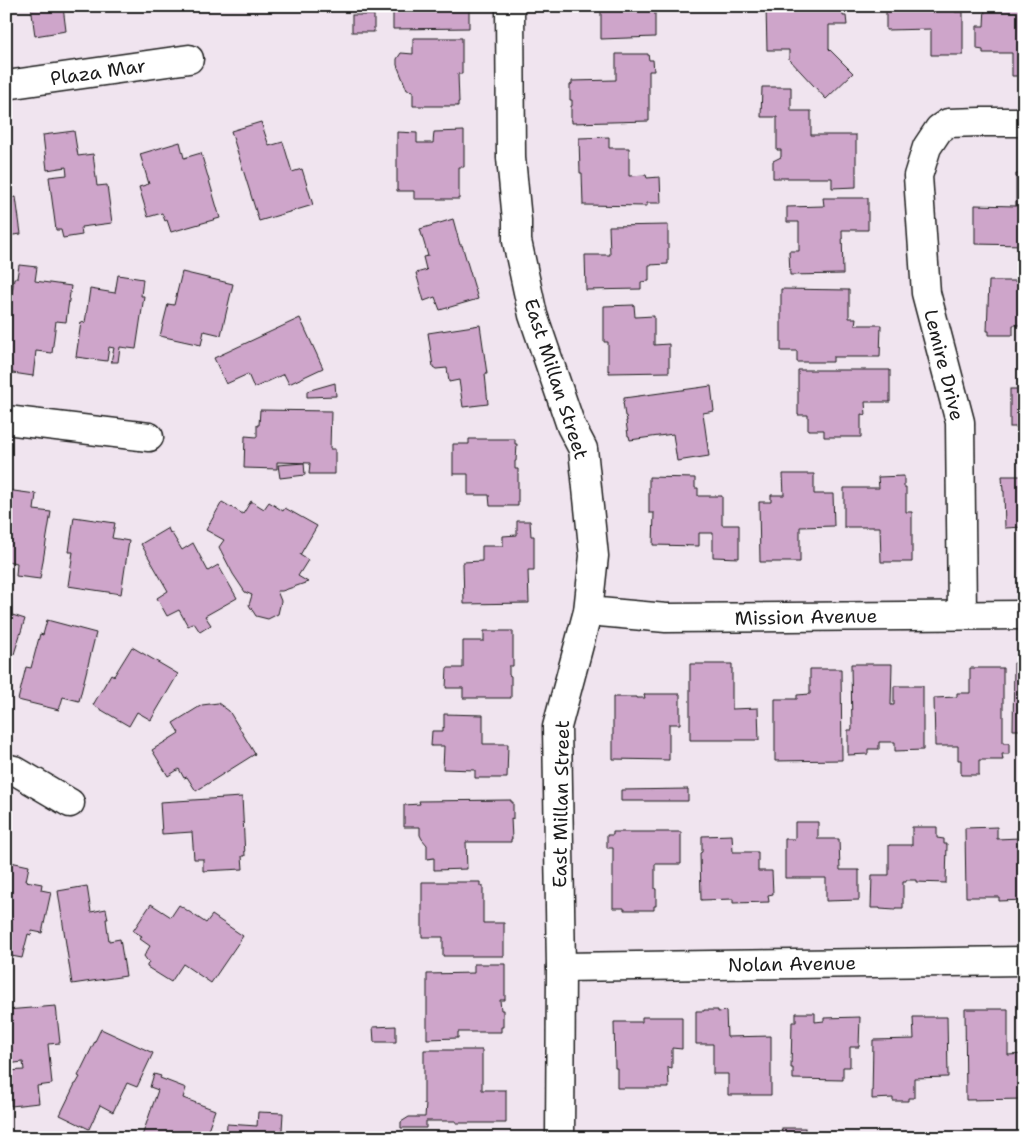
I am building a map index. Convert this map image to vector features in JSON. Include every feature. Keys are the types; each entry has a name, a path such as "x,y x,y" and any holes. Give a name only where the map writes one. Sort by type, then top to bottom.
{"street":[{"name":"East Millan Street","path":"510,6 511,158 517,220 517,241 533,316 571,426 583,449 594,556 588,611 558,727 561,967 560,1138"},
{"name":"Plaza Mar","path":"6,85 189,60"},
{"name":"Lemire Drive","path":"962,615 960,422 926,293 918,176 927,147 938,129 948,124 1024,122"},
{"path":"6,420 149,438"},
{"name":"Mission Avenue","path":"588,611 666,618 1024,615"},
{"path":"6,768 14,770 70,803"},
{"name":"Nolan Avenue","path":"561,967 1024,961"}],"building":[{"path":"31,6 67,6 63,7 66,31 35,36"},
{"path":"393,6 469,6 469,28 393,29"},
{"path":"601,6 655,6 655,37 601,39"},
{"path":"843,6 843,16 846,16 847,25 829,25 829,49 853,73 826,99 789,59 789,50 767,50 766,7"},
{"path":"886,6 955,6 955,12 963,12 963,55 931,55 931,29 886,30"},
{"path":"985,6 1024,6 1024,76 1012,76 1012,53 983,53 983,50 977,49 977,26 984,26"},
{"path":"352,15 374,15 374,32 352,32"},
{"path":"413,38 462,38 462,74 458,74 458,106 413,106 413,91 407,90 397,65 397,59 401,53 413,54"},
{"path":"616,54 648,54 649,60 653,60 654,71 649,71 649,121 572,123 570,85 572,81 616,80"},
{"path":"762,87 791,87 791,111 811,111 811,135 856,135 856,187 832,188 832,178 773,178 773,161 781,157 781,150 777,150 777,117 761,117"},
{"path":"261,122 269,146 283,142 292,172 302,169 313,205 259,221 231,131"},
{"path":"74,131 78,156 93,154 97,186 107,185 112,223 81,227 82,235 63,238 61,230 56,230 49,177 67,175 66,167 47,170 43,135"},
{"path":"464,131 464,167 459,167 459,199 414,199 414,191 397,191 397,132 417,133 417,143 433,143 434,132"},
{"path":"609,137 609,148 629,148 629,176 646,175 647,178 660,177 661,203 647,203 647,206 583,205 579,138"},
{"path":"180,142 184,158 201,153 220,218 171,232 167,220 165,221 162,213 148,217 139,187 149,184 140,154"},
{"path":"1016,174 1024,174 1024,245 975,244 975,205 1016,206"},
{"path":"16,197 21,234 6,236 6,199"},
{"path":"823,198 868,198 868,230 842,230 843,274 790,275 789,251 799,251 799,222 787,222 787,207 824,206"},
{"path":"453,219 478,299 440,310 435,297 424,301 416,273 427,270 423,257 428,256 420,229"},
{"path":"668,225 668,264 649,265 649,281 641,282 641,289 586,290 585,255 610,255 609,226"},
{"path":"19,265 37,267 35,281 71,286 66,322 56,321 52,353 36,351 33,376 6,372 6,340 14,278 17,278"},
{"path":"182,272 233,284 221,335 204,331 201,345 160,336 168,304 174,305"},
{"path":"118,275 143,279 141,296 144,296 136,349 120,347 118,362 111,362 114,348 109,347 107,361 76,357 81,322 85,323 90,289 115,293"},
{"path":"989,281 1024,281 1024,325 1013,325 1013,335 989,335 989,331 987,331"},
{"path":"781,289 849,290 849,318 856,318 855,325 881,325 880,357 833,357 833,362 797,362 797,351 781,351"},
{"path":"634,305 635,317 654,316 654,345 669,344 669,372 609,373 608,342 604,342 604,306"},
{"path":"300,318 323,368 289,384 284,374 254,388 248,374 226,384 214,358"},
{"path":"480,325 487,374 485,374 488,404 463,407 459,380 449,382 447,368 436,369 433,367 428,333"},
{"path":"798,370 890,370 890,402 865,402 866,415 861,414 861,437 824,437 824,430 808,430 808,415 798,415"},
{"path":"335,383 336,396 307,397 307,391"},
{"path":"711,386 714,411 703,413 709,456 677,461 673,434 630,440 623,402 624,398"},
{"path":"1010,389 1024,389 1024,427 1010,427"},
{"path":"260,410 331,411 330,449 335,449 335,474 309,474 310,463 277,462 277,469 244,468 245,436 257,437"},
{"path":"469,439 515,439 515,444 517,444 515,469 518,469 518,506 490,506 489,495 468,495 468,474 453,474 453,444 469,444"},
{"path":"304,463 305,475 280,478 278,465"},
{"path":"783,474 814,474 814,494 833,494 834,526 800,527 800,562 760,562 759,502 771,502 771,495 784,495"},
{"path":"904,476 906,512 912,512 912,562 881,562 880,527 844,527 844,488 879,488 878,477"},
{"path":"1002,476 1024,476 1024,527 1005,528"},
{"path":"649,477 695,478 695,488 698,488 698,496 722,496 722,525 739,525 739,558 713,557 713,533 699,533 699,546 653,545 654,513 649,513"},
{"path":"6,490 36,494 34,510 51,512 40,579 16,576 17,563 6,561"},
{"path":"251,501 264,509 269,502 283,511 285,508 317,526 300,555 308,560 298,576 308,582 277,591 281,601 278,614 268,619 256,616 249,605 252,595 245,592 219,547 224,540 206,530 222,502 243,514"},
{"path":"74,517 115,523 112,538 129,541 121,594 68,586 73,552 69,552"},
{"path":"517,521 530,521 531,536 534,536 534,571 528,571 529,603 464,604 463,562 482,561 482,546 503,546 503,536 517,535"},
{"path":"168,528 182,550 193,543 208,571 218,565 237,598 205,616 211,625 200,632 194,623 188,626 179,610 167,616 157,598 168,591 141,544"},
{"path":"6,613 25,619 14,654 6,652"},
{"path":"47,620 96,633 79,701 63,697 59,710 18,700 26,667 31,668 40,634 43,635"},
{"path":"484,631 513,631 513,666 509,666 511,698 463,698 463,688 446,688 447,668 463,668 463,641 484,641"},
{"path":"132,647 178,674 151,720 137,712 129,726 93,705 111,674 114,676"},
{"path":"1024,662 1024,730 1013,730 1014,663"},
{"path":"690,664 732,664 732,709 758,708 759,740 690,740"},
{"path":"851,664 892,664 891,705 894,705 894,686 923,686 923,750 895,751 895,742 879,742 879,749 868,749 868,754 848,755 848,730 852,730"},
{"path":"970,668 1003,668 1003,743 1009,743 1009,754 1002,754 1003,760 979,760 979,775 961,775 961,760 958,760 958,746 935,746 934,698 957,697 957,693 970,693"},
{"path":"810,669 841,669 842,760 775,761 775,699 797,699 797,695 810,694"},
{"path":"644,694 680,694 680,724 669,724 669,760 613,759 613,697 645,698"},
{"path":"218,703 229,711 255,754 196,791 187,777 184,778 179,769 168,776 152,750 179,733 173,723 202,705"},
{"path":"444,714 483,715 483,744 508,744 507,778 475,778 475,770 443,769 444,746 431,746 432,731 443,731"},
{"path":"688,789 688,801 621,801 621,790"},
{"path":"242,797 245,856 242,856 243,869 203,871 203,859 194,859 192,832 162,834 160,802"},
{"path":"511,800 513,802 513,819 511,818 511,842 466,842 467,869 434,870 434,858 427,859 427,845 420,835 420,827 404,827 404,805 420,804 419,801"},
{"path":"795,822 818,822 818,839 839,839 840,870 859,870 859,900 826,901 826,878 785,878 785,839 795,839"},
{"path":"912,827 937,827 937,838 944,839 944,844 947,844 946,883 906,880 906,882 903,882 903,908 895,908 895,910 871,908 872,875 889,875 889,845 912,845"},
{"path":"997,827 997,839 1020,838 1020,851 1023,851 1024,900 999,901 999,897 966,897 965,828"},
{"path":"613,832 681,832 681,864 655,864 656,906 654,906 654,910 613,908 613,848 607,848 607,835 613,835"},
{"path":"732,835 733,852 758,852 758,871 772,871 773,894 768,895 769,902 733,903 733,899 701,900 700,853 702,852 702,836"},
{"path":"6,861 29,866 26,881 42,884 41,890 51,892 42,933 32,931 31,935 28,934 22,958 6,955"},
{"path":"422,882 480,882 480,886 483,886 483,923 504,923 504,956 443,956 443,937 422,937"},
{"path":"87,886 91,912 106,909 109,941 120,939 126,976 72,984 58,891"},
{"path":"151,904 171,917 179,905 206,923 212,915 243,936 211,983 183,964 171,982 147,967 149,963 144,956 150,946 140,939 142,936 133,931"},
{"path":"474,964 505,964 505,1000 500,1000 501,1010 503,1010 503,1027 501,1027 501,1032 458,1032 458,1038 427,1039 427,974 474,973"},
{"path":"56,1006 60,1043 48,1044 52,1084 37,1086 39,1103 11,1106 7,1071 24,1070 23,1062 7,1064 6,1010"},
{"path":"965,1009 1008,1009 1008,1055 1024,1054 1024,1099 966,1100"},
{"path":"696,1011 726,1011 727,1037 771,1036 771,1095 728,1095 728,1074 713,1074 713,1044 696,1044"},
{"path":"796,1013 815,1013 815,1022 824,1021 824,1018 860,1017 859,1047 850,1047 850,1067 843,1067 843,1080 793,1079 793,1068 791,1068 792,1022 796,1022"},
{"path":"642,1017 682,1017 682,1049 672,1048 672,1068 668,1067 669,1088 617,1088 614,1022 642,1022"},
{"path":"913,1017 947,1017 948,1077 914,1078 914,1098 908,1098 908,1101 893,1101 893,1098 872,1099 873,1040 914,1039"},
{"path":"396,1026 396,1042 374,1042 373,1027"},
{"path":"101,1029 153,1053 137,1087 127,1083 113,1112 100,1105 89,1129 60,1115 80,1077 78,1076"},
{"path":"424,1050 482,1050 482,1090 506,1090 506,1123 426,1121 426,1128 401,1128 401,1122 409,1117 425,1117"},
{"path":"154,1074 186,1088 183,1098 215,1110 205,1138 148,1138 142,1136 158,1090 150,1087"},
{"path":"258,1112 283,1113 280,1138 226,1138 227,1124 257,1126"},
{"path":"782,1128 805,1128 805,1138 782,1138"}]}
